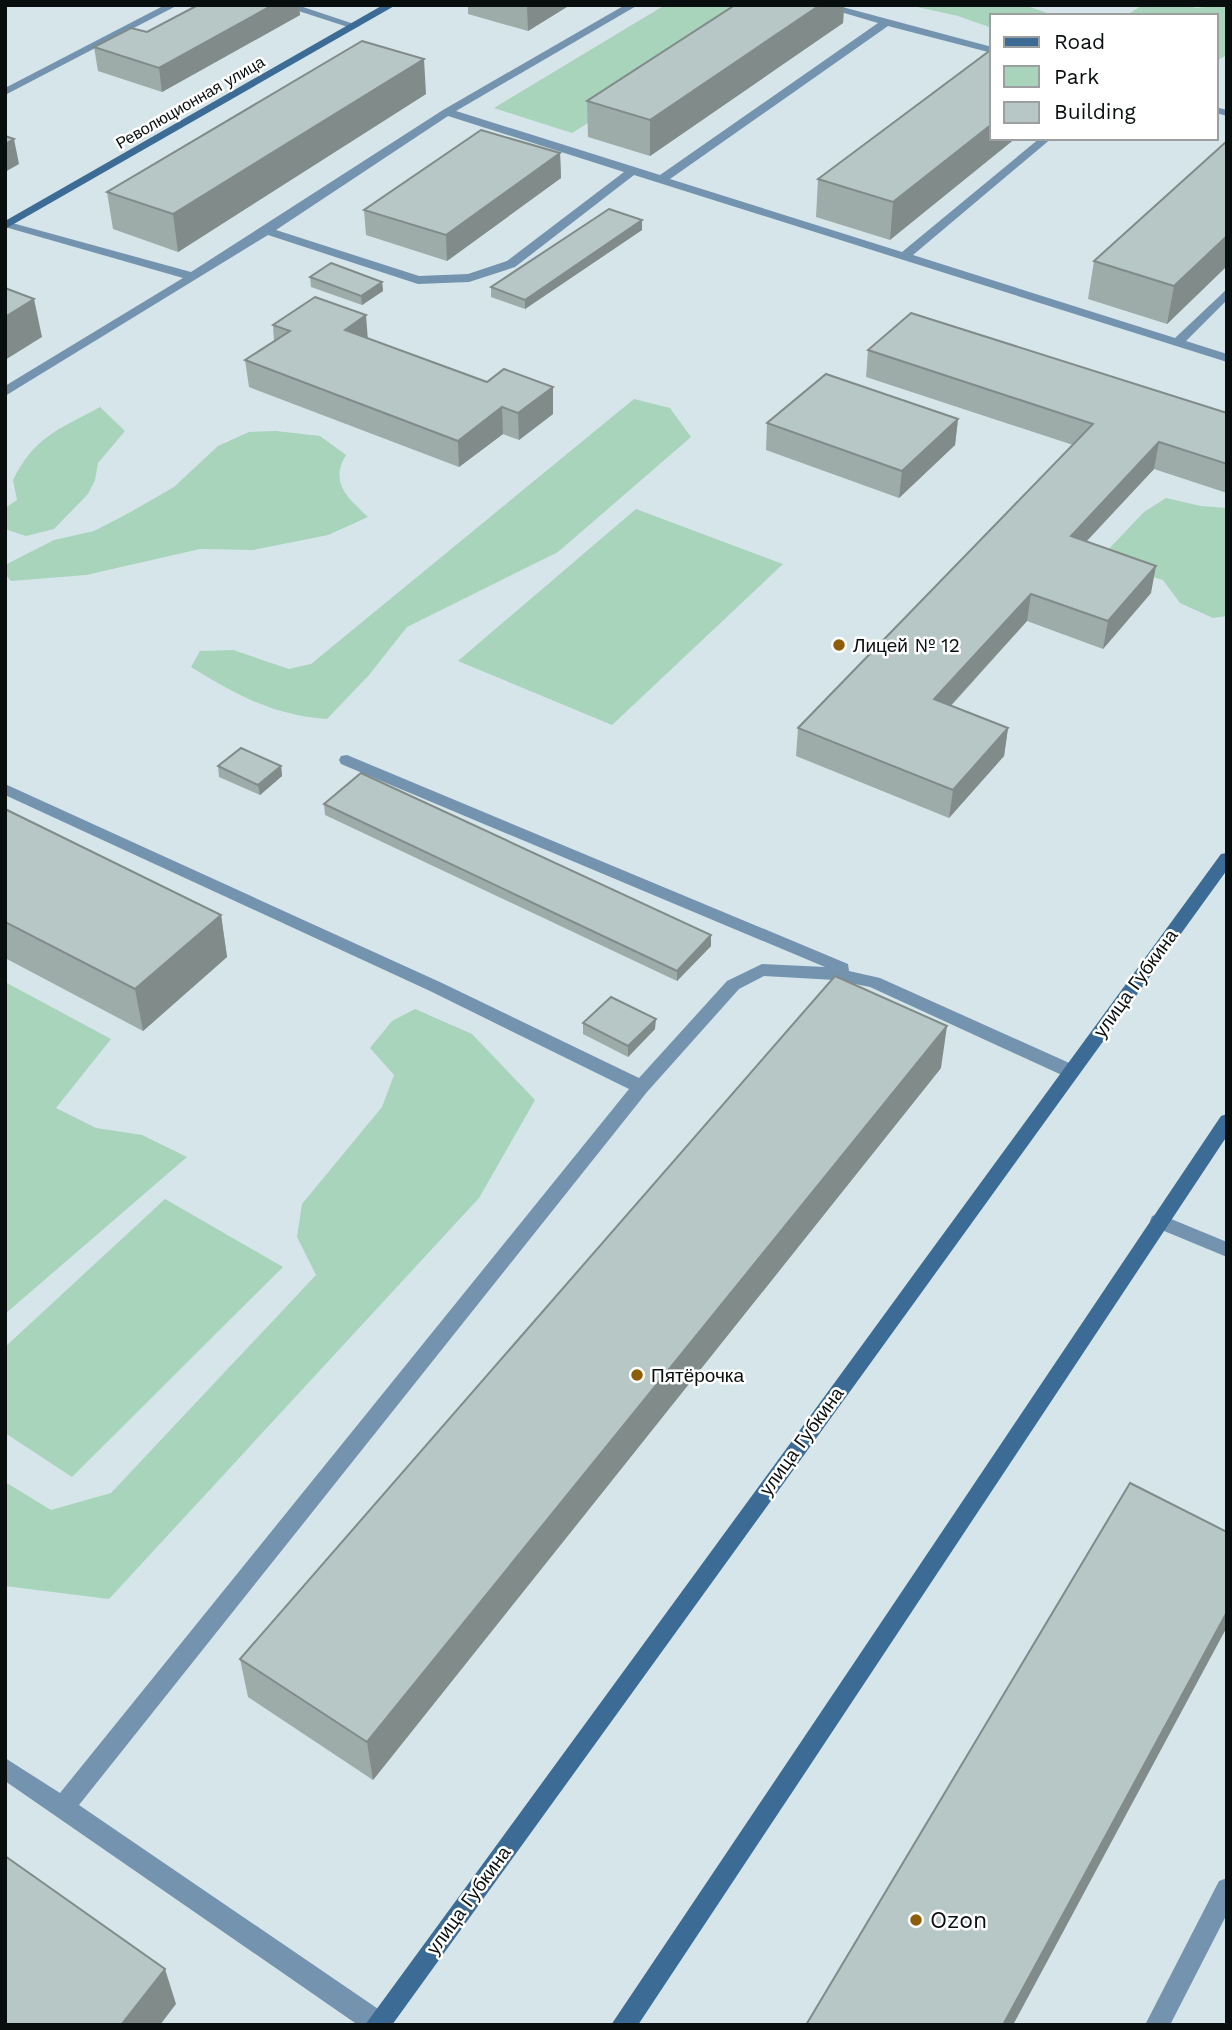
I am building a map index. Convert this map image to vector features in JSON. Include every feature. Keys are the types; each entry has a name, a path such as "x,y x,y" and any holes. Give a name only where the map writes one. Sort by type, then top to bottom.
{"main road":[{"name":"Революционная улица","path":"7,225 391,5"},
{"name":"улица Губкина","path":"378,2024 1227,858"},
{"path":"623,2025 1227,1121"}],"lane":[{"path":"5,92 173,5"},
{"path":"285,5 355,26"},
{"path":"5,392 267,231 447,112 633,5"},
{"path":"822,5 990,49"},
{"path":"661,180 886,22"},
{"path":"447,112 1227,358"},
{"path":"904,256 1046,140"},
{"path":"267,231 418,280 469,278 511,264 632,171"},
{"path":"7,225 194,276"},
{"path":"1177,343 1227,293"},
{"path":"347,760 874,982 1070,1071"},
{"path":"5,789 436,987 641,1087"},
{"path":"64,1806 641,1087 733,985 762,970 835,974 874,982"},
{"path":"1159,1221 1227,1250"},
{"path":"5,1768 378,2024"},
{"path":"1157,2025 1227,1889"}],"green space":[{"path":"665,5 761,5 771,8 572,133 494,108"},
{"path":"908,5 1024,5 1050,14 990,14 990,27 958,16"},
{"path":"1143,5 1197,5 1194,8 1227,5 1227,55 1218,60 1218,14 1128,14"},
{"path":"634,399 670,408 691,437 558,552 407,627 369,675 327,719 289,713 256,702 191,667 200,651 233,650 289,669 311,664"},
{"path":"100,407 125,431 98,463 95,480 88,494 54,529 26,536 5,529 5,508 17,500 13,480 30,453 49,436"},
{"path":"276,431 320,436 346,455 339,474 340,482 348,496 368,517 328,535 253,550 200,549 86,575 11,581 5,574 5,565 54,540 94,531 174,487 218,446 249,432"},
{"path":"1166,498 1201,506 1227,508 1227,616 1213,618 1180,603 1163,580 1129,570 1105,553 1144,512"},
{"path":"636,509 783,564 612,725 458,661"},
{"path":"5,982 111,1039 56,1108 96,1128 142,1135 187,1157 5,1314"},
{"path":"415,1009 472,1034 535,1100 479,1198 109,1599 5,1586 5,1482 51,1510 111,1493 316,1275 297,1237 302,1204 382,1107 394,1075 370,1048 392,1021"},
{"path":"165,1199 283,1267 72,1477 5,1433 5,1347"}],"building":[{"path":"198,5 273,5 159,68 94,47 131,28 147,32"},
{"path":"735,5 820,5 650,120 587,101"},
{"path":"362,41 424,59 173,214 107,192"},
{"path":"990,50 990,126 893,202 818,179"},
{"path":"481,130 560,153 446,235 364,210"},
{"path":"5,136 14,139 5,144"},
{"path":"1227,141 1227,236 1174,286 1094,261"},
{"path":"609,209 642,220 525,300 491,287"},
{"path":"331,263 382,282 361,296 310,277"},
{"path":"5,288 34,299 5,317"},
{"path":"315,297 366,315 345,330 487,382 504,369 553,387 518,413 502,407 458,441 245,360 290,331 273,325"},
{"path":"911,313 1227,413 1227,464 1159,442 1071,536 1156,566 1108,621 1031,594 934,699 1008,728 953,790 798,728 1093,424 868,350"},
{"path":"826,374 958,419 902,471 767,423"},
{"path":"241,748 281,766 258,785 218,766"},
{"path":"361,773 711,935 677,971 324,804"},
{"path":"5,809 221,915 135,989 5,922"},
{"path":"835,976 947,1026 367,1742 240,1659"},
{"path":"611,997 656,1019 628,1046 583,1023"},
{"path":"1130,1483 1227,1532 1227,1612 1003,2025 806,2025"},
{"path":"5,1856 165,1969 121,2025 5,2025"}],"place":[{"name":"Лицей № 12","path":"839,645"},
{"name":"Пятёрочка","path":"637,1375"},
{"name":"Ozon","path":"916,1920"}]}
